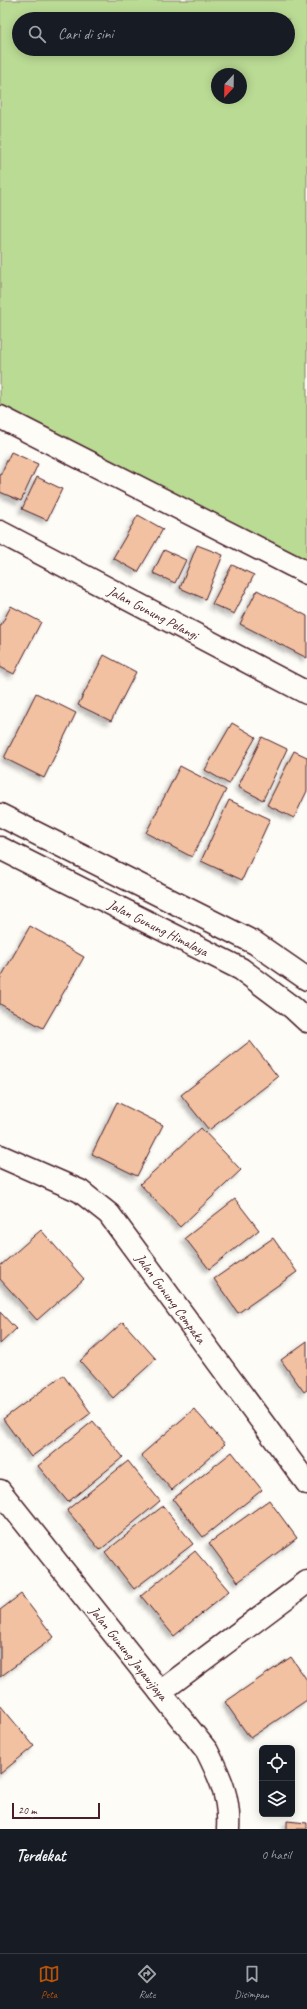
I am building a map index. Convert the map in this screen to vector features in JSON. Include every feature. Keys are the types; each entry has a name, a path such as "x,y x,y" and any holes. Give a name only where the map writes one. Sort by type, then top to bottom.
{"street":[{"path":"0,417 307,573"},
{"name":"Jalan Gunung Pelangi","path":"0,532 307,693"},
{"name":"Jalan Gunung Himalaya","path":"0,815 255,943 307,979"},
{"name":"Jalan Gunung Himalaya","path":"0,848 241,969 293,1008 307,1021"},
{"name":"Jalan Gunung Cempaka","path":"0,1156 80,1191 108,1214 307,1483"},
{"name":"Jalan Gunung Jayawijaya","path":"0,1491 207,1751 222,1782 227,1811 228,1829"},
{"path":"160,1692 307,1582"}],"green space":[{"path":"0,0 307,0 307,579 0,424"}],"building":[{"path":"11,452 38,464 21,501 0,492 0,476"},
{"path":"37,477 62,489 47,520 22,509"},
{"path":"138,515 163,529 138,572 113,558"},
{"path":"197,545 223,555 205,599 180,588"},
{"path":"164,550 186,560 175,583 153,573"},
{"path":"232,565 254,575 234,614 212,604"},
{"path":"257,590 307,616 307,658 240,624"},
{"path":"11,606 41,622 14,674 0,667 0,627"},
{"path":"104,655 136,672 111,721 78,705"},
{"path":"36,693 76,713 44,778 4,758"},
{"path":"232,723 256,737 229,784 205,770"},
{"path":"262,737 287,749 263,800 238,787"},
{"path":"294,751 307,757 307,791 294,818 267,805"},
{"path":"180,766 226,790 192,857 146,833"},
{"path":"229,800 270,819 242,880 201,861"},
{"path":"30,926 84,957 43,1028 0,1004 0,979"},
{"path":"250,1041 278,1077 209,1130 181,1095"},
{"path":"117,1102 163,1125 137,1176 92,1154"},
{"path":"201,1128 241,1170 180,1227 140,1184"},
{"path":"235,1199 259,1230 209,1269 185,1238"},
{"path":"41,1230 84,1279 37,1320 0,1279 0,1266"},
{"path":"273,1238 297,1272 238,1313 214,1279"},
{"path":"0,1312 16,1329 0,1344"},
{"path":"123,1322 156,1359 113,1398 80,1361"},
{"path":"307,1341 307,1390 304,1392 281,1360"},
{"path":"63,1375 91,1413 31,1457 3,1419"},
{"path":"194,1409 225,1444 172,1490 141,1455"},
{"path":"93,1421 123,1457 68,1502 38,1466"},
{"path":"232,1452 262,1490 203,1537 173,1499"},
{"path":"128,1461 160,1501 100,1550 67,1510"},
{"path":"269,1500 297,1538 238,1582 209,1543"},
{"path":"163,1506 193,1544 134,1589 105,1552"},
{"path":"195,1551 229,1591 174,1636 141,1596"},
{"path":"21,1594 54,1637 0,1677 0,1610"},
{"path":"291,1657 307,1680 307,1700 250,1738 225,1702"},
{"path":"0,1705 34,1746 0,1774"},
{"path":"287,1821 307,1823 307,1829 287,1829"}]}
